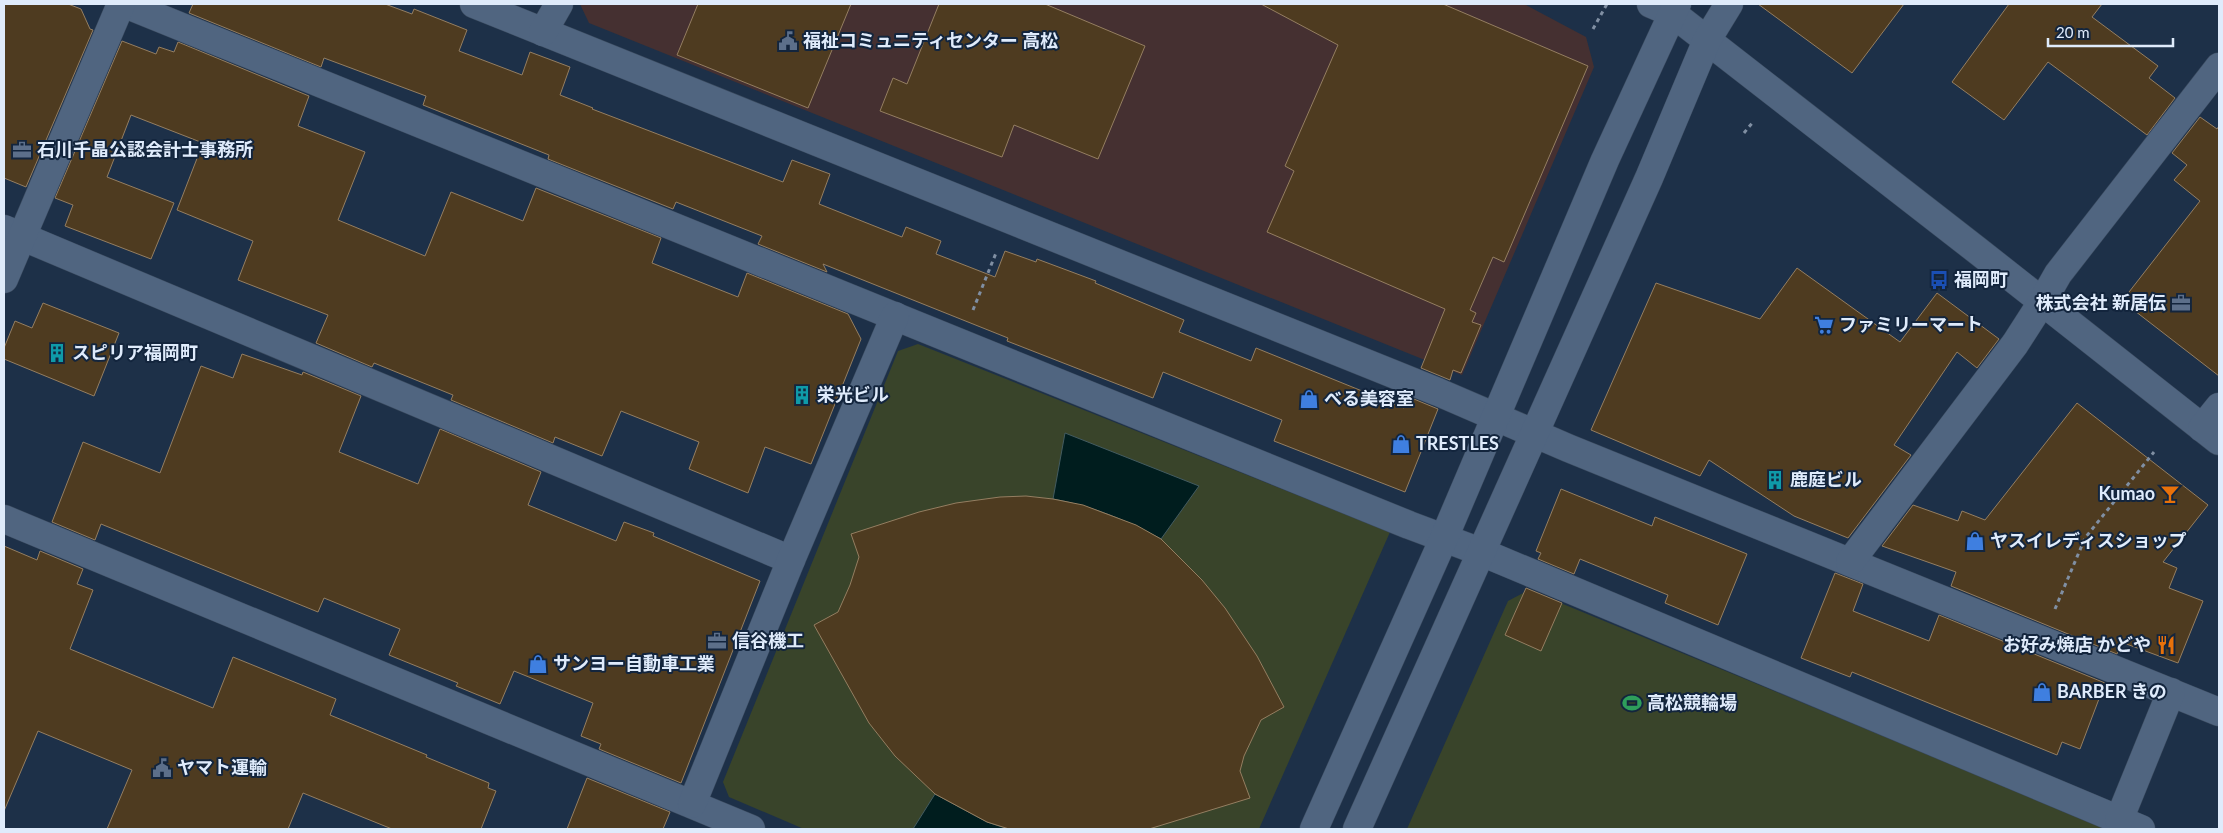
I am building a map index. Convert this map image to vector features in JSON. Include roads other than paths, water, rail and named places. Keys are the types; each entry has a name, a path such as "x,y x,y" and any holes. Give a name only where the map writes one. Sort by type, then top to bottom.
{"street":[{"path":"4,279 12,232 121,4"},
{"path":"125,4 959,343 1481,552 2130,825 2171,692"},
{"path":"474,4 1438,392 1496,418 2219,712"},
{"path":"543,32 559,4"},
{"path":"1357,829 1649,178 1707,40 1729,4"},
{"path":"1314,829 1496,418 1605,160 1666,7 2211,435 2219,408"},
{"path":"1850,562 2015,344 2058,274 2219,67"},
{"path":"12,232 790,560"},
{"path":"692,804 790,560 895,316"},
{"path":"4,519 751,829"}],"place":[{"name":"福祉コミュニティセンター 高松","path":"788,41"},
{"name":"石川千晶公認会計士事務所","path":"22,150"},
{"name":"福岡町","path":"1939,280"},
{"name":"株式会社 新居伝","path":"2181,303"},
{"name":"ファミリーマート","path":"1824,325"},
{"name":"スピリア福岡町","path":"57,353"},
{"name":"栄光ビル","path":"802,395"},
{"name":"べる美容室","path":"1309,399"},
{"name":"TRESTLES","path":"1401,444"},
{"name":"鹿庭ビル","path":"1775,480"},
{"name":"Kumao","path":"2170,494"},
{"name":"ヤスイレディスショップ","path":"1975,541"},
{"name":"信谷機工","path":"717,641"},
{"name":"お好み焼店 かどや","path":"2166,645"},
{"name":"サンヨー自動車工業","path":"538,664"},
{"name":"BARBER きの","path":"2042,692"},
{"name":"高松競輪場","path":"1632,703"},
{"name":"ヤマト運輸","path":"162,768"}]}
